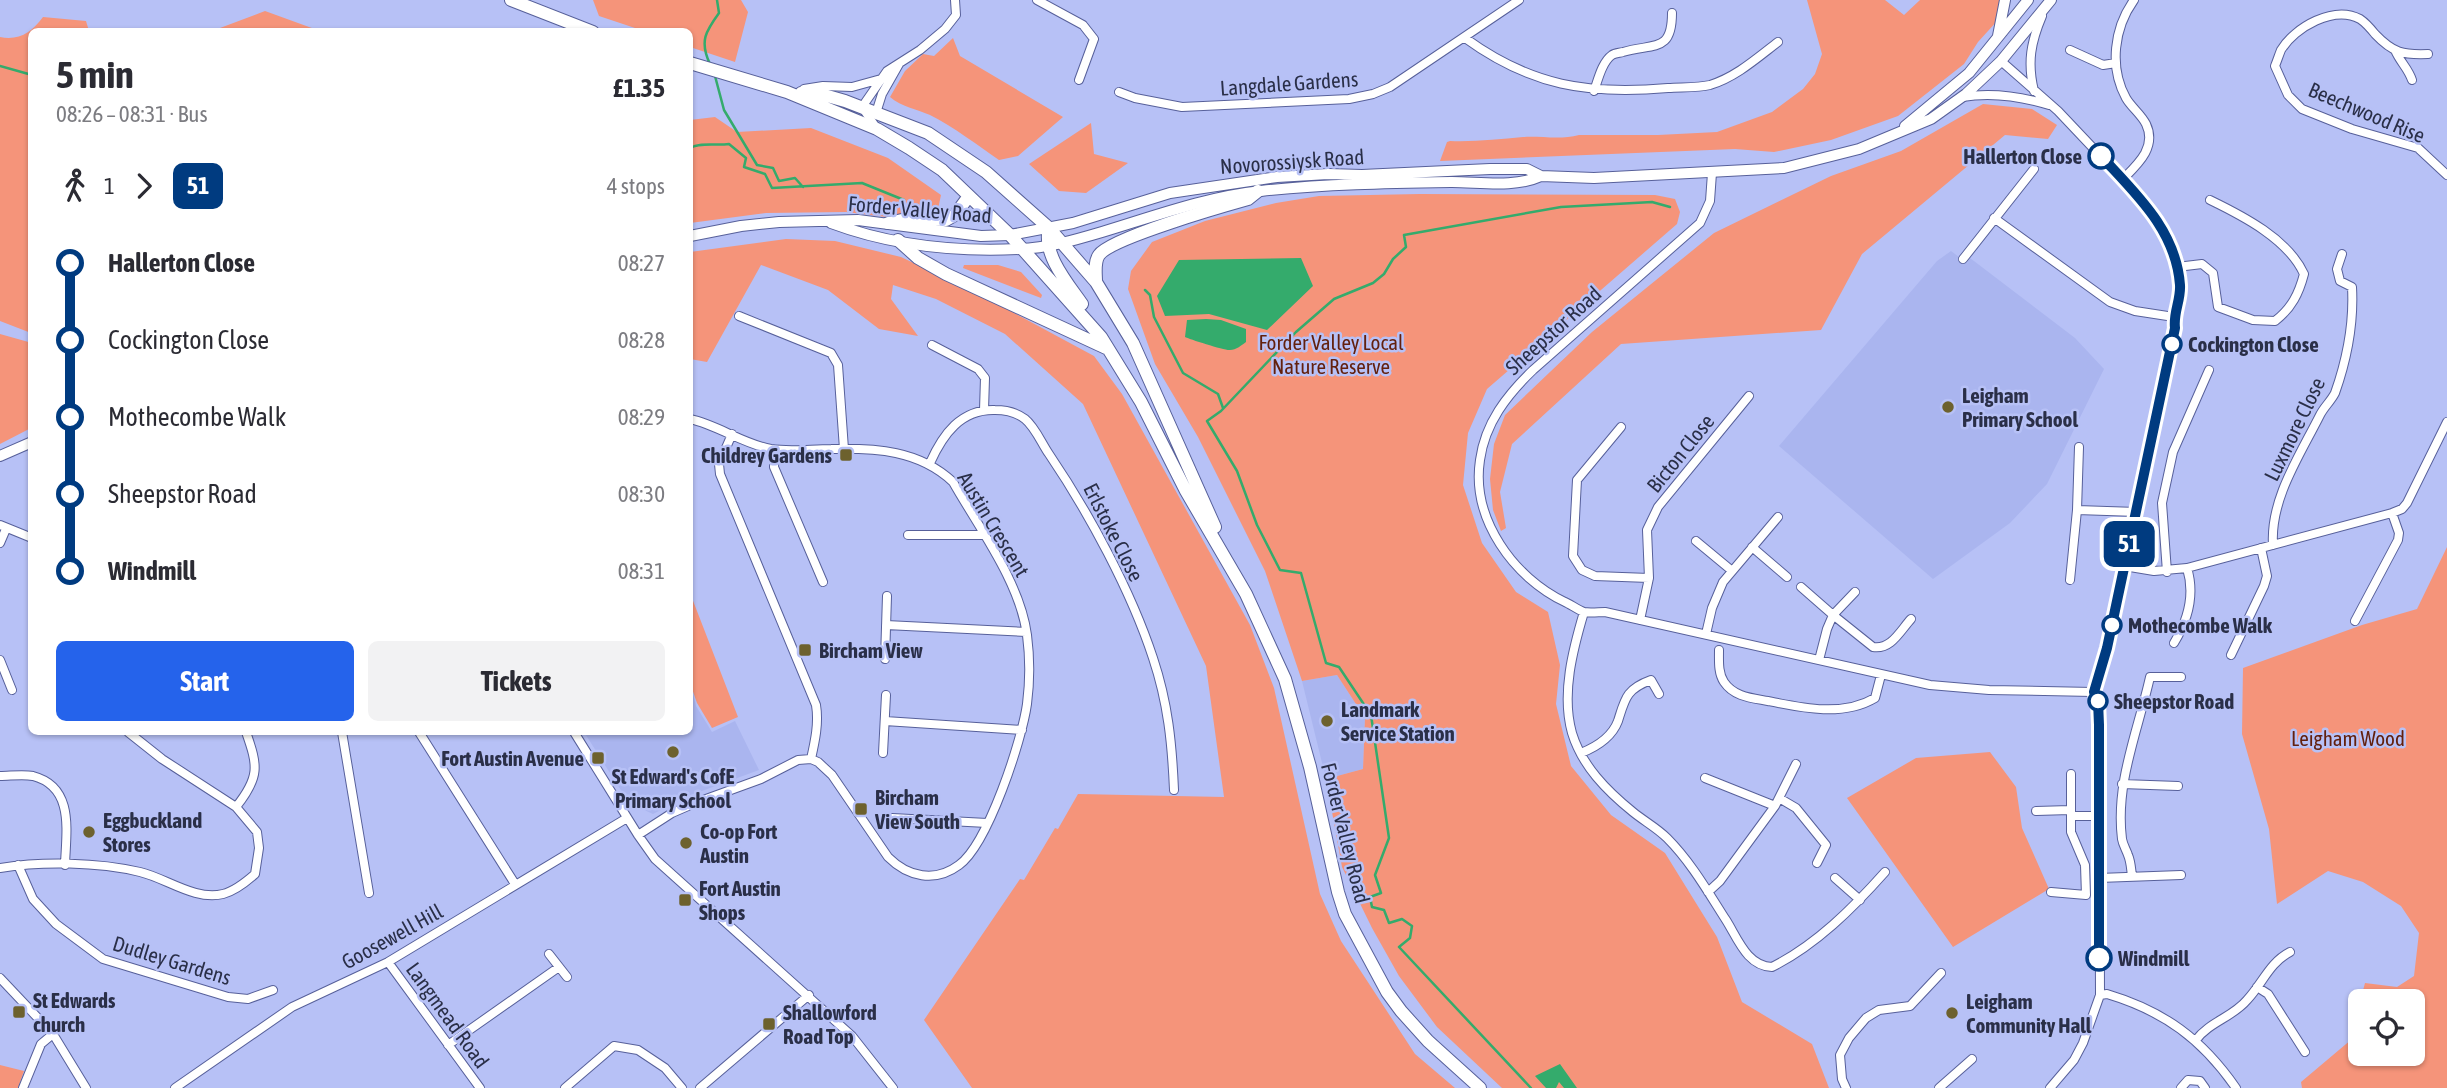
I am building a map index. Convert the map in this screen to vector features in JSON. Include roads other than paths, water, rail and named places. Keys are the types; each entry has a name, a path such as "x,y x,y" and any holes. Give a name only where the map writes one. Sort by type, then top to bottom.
{"main road":[{"path":"512,0 582,28"},
{"path":"1998,38 2005,0"},
{"name":"Novorossiysk Road","path":"1900,131 1969,73 2028,0"},
{"path":"2036,0 2047,6"},
{"name":"Novorossiysk Road","path":"1010,235 1049,228 1170,193 1277,177 1527,169 1541,176 1594,178 1784,168 1858,149 1931,119 1962,97 2001,61 2047,6"},
{"path":"1989,50 2001,61"},
{"path":"693,64 767,87 787,92 824,94 862,107 928,134 973,163 1049,228 1063,277 1097,322 1104,342"},
{"name":"Forder Valley Road","path":"787,92 877,129 942,170 1010,235 1104,342 1141,402 1186,491 1245,594"},
{"name":"Novorossiysk Road","path":"1022,249 1055,245 1207,200 1258,191 1329,186 1530,181 1541,176"},
{"path":"1096,282 1096,260 1101,252 1137,235 1248,199 1258,191"},
{"path":"888,223 911,218 946,220 955,215 970,196"},
{"name":"Forder Valley Road","path":"693,235 749,225 858,220 981,236 1010,235"},
{"name":"Forder Valley Road","path":"827,222 849,230 951,248 1022,249"},
{"path":"898,240 918,258 946,274 1104,342"},
{"name":"Forder Valley Road","path":"1055,245 1096,282 1133,343 1285,679 1310,767 1345,914 1387,992 1401,1011 1428,1041 1480,1088"},
{"path":"0,456 28,444"}],"street":[{"path":"877,129 862,107 887,71 920,50 945,29 956,15 955,0"},
{"path":"1037,0 1083,25 1094,39 1079,80"},
{"name":"Langdale Gardens","path":"1119,92 1135,98 1182,107 1349,99 1373,94 1390,87 1520,0"},
{"path":"2123,179 2146,154 2149,133 2146,122 2127,99 2116,63 2117,38 2125,14 2134,0"},
{"path":"2034,90 2029,62 2031,46 2047,6"},
{"path":"1594,91 1603,68 1612,55 1661,45 1670,38 1672,13"},
{"name":"Beechwood Rise","path":"2412,80 2409,70 2400,62 2395,50 2387,47 2362,20 2348,15 2324,16 2296,33 2281,50 2275,66 2288,95 2302,109 2352,130 2418,148 2447,175"},
{"path":"1465,38 1534,77 1594,91 1710,85 1739,72 1779,42"},
{"path":"2070,50 2103,65 2116,63"},
{"path":"2395,50 2406,55 2428,54"},
{"path":"2001,61 2052,106 2154,215 2168,240 2178,267 2180,298 2174,317 2171,351 2137,512 2101,673 2094,692 2098,701 2099,725 2100,995 2083,1043 2074,1059 2050,1088"},
{"path":"876,113 882,94 900,62"},
{"path":"787,92 823,86 852,87 881,79"},
{"path":"1962,97 1979,94 2012,96 2052,106"},
{"path":"1963,259 2034,169"},
{"name":"Sheepstor Road","path":"1712,173 1710,201 1700,223 1514,387 1500,407 1484,442 1479,483 1489,523 1514,564 1532,583 1584,612 1605,612 1930,685 1989,690 2094,692"},
{"path":"2178,267 2202,264 2213,273 2218,307 2253,320 2275,321 2285,314 2299,293 2304,274 2292,253 2245,217 2210,200"},
{"path":"1994,218 2110,302 2125,309 2174,317"},
{"name":"Luxmore Close","path":"2273,545 2272,527 2276,507 2311,434 2334,396 2348,347 2353,305 2352,287 2340,281 2337,269 2342,254"},
{"path":"739,316 831,353 835,358 838,365 844,449"},
{"path":"930,463 938,445 956,422 984,410 985,378 978,369 932,345"},
{"path":"2167,572 2162,503 2173,452 2209,370"},
{"name":"Bicton Close","path":"1640,620 1648,579 1647,530 1658,507 1749,396"},
{"name":"Erlstoke Close","path":"984,410 1009,411 1026,420 1074,491 1110,559 1153,656 1171,729 1174,790"},
{"name":"Austin Crescent","path":"693,420 775,450 844,449 911,455 930,463 953,482 1013,587 1026,632 1029,679 1022,730 1010,770 987,823 961,864 937,876 907,872 888,857 827,769 811,759"},
{"path":"2124,566 2167,572 2187,568 2402,509 2447,422"},
{"path":"1621,427 1577,480 1573,556 1582,570 1595,576 1648,579"},
{"path":"638,835 672,813 763,778 798,760 811,759 817,733 816,705 720,474 719,464 732,434"},
{"path":"2070,580 2077,510 2079,447"},
{"path":"775,450 776,473 824,582"},
{"path":"2077,510 2137,512"},
{"path":"2355,621 2398,540 2399,533 2392,513"},
{"path":"1706,634 1718,591 1731,570 1778,517"},
{"path":"0,543 3,527 28,536"},
{"path":"908,535 984,535"},
{"path":"1696,541 1731,570"},
{"path":"1752,547 1787,577"},
{"path":"2231,655 2267,576 2261,548"},
{"path":"2174,643 2182,629 2191,593 2192,584 2187,568"},
{"path":"1801,587 1873,647 1886,647 1911,619"},
{"path":"1819,660 1826,629 1833,615 1855,592"},
{"path":"885,659 887,596"},
{"path":"1584,612 1571,664 1569,699 1572,732 1581,753 1606,788 1667,838 1693,869 1751,959 1764,967 1779,963 1814,940 1860,900 1885,872"},
{"path":"886,625 1026,632"},
{"path":"1719,650 1719,671 1725,683 1738,695 1806,709 1845,708 1869,701 1875,698 1881,675"},
{"path":"0,660 3,680 12,690"},
{"path":"2132,876 2130,859 2123,843 2122,784 2150,677 2181,677"},
{"path":"1581,753 1607,737 1617,722 1620,707 1638,685 1650,680 1659,694"},
{"path":"883,753 886,695"},
{"path":"885,721 1022,730"},
{"path":"0,868 18,865 104,866 142,872 200,894 223,894 255,874 259,848 257,832 236,807 162,759 132,735"},
{"path":"236,807 251,788 255,758 247,735"},
{"path":"343,735 369,893"},
{"path":"421,735 515,884"},
{"path":"576,735 655,859 809,995 852,1037 893,1088"},
{"path":"1708,892 1720,881 1777,802 1796,764"},
{"path":"2051,892 2086,895 2085,865 2071,832 2071,774"},
{"path":"0,776 33,776 55,787 66,806 65,865"},
{"path":"1705,778 1796,808 1826,845 1817,863"},
{"path":"2122,784 2178,786"},
{"path":"2036,811 2100,816"},
{"name":"Goosewell Hill","path":"175,1088 292,1007 388,962 628,818"},
{"path":"892,818 987,823"},
{"name":"Dudley Gardens","path":"18,865 33,899 56,924 103,960 228,997 248,999 273,990"},
{"path":"2099,878 2181,875"},
{"path":"1835,878 1860,900"},
{"path":"2196,1040 2206,1029 2227,1018 2247,1000 2273,964 2290,952"},
{"path":"549,954 567,977"},
{"name":"Langmead Road","path":"388,962 480,1088"},
{"path":"448,1045 559,967"},
{"path":"1846,1088 1842,1079 1840,1055 1849,1038 1866,1018 1879,1010 1910,1006 1941,973"},
{"path":"0,978 52,1034 86,1088"},
{"path":"2257,987 2268,993 2305,1052"},
{"path":"2100,995 2106,994 2142,1006 2168,1020 2196,1040 2236,1088"},
{"path":"700,1088 809,995"},
{"path":"23,1088 41,1044 52,1034"},
{"path":"565,1088 614,1046 638,1050 665,1068 681,1088"},
{"path":"1939,1088 1972,1059"},
{"path":"2181,1088 2188,1080 2200,1082 2205,1088"}],"waterway":[{"path":"710,64 705,43 708,31 719,13 717,0"},
{"path":"0,66 28,74"},
{"path":"715,76 724,110 757,165 773,168 779,181 795,178 803,187"},
{"path":"693,146 729,144 746,158 744,167 765,174 772,188 862,183 904,200"},
{"path":"1531,1088 1399,947 1410,938 1412,926 1402,919 1389,923 1384,910 1372,907 1370,897 1381,893 1375,875 1389,838 1371,715 1339,667 1326,663 1301,573 1280,570 1257,525 1237,471 1207,421 1221,411 1296,332 1334,299 1373,283 1384,274 1393,259 1406,247 1404,235 1561,207 1652,202 1670,207"},
{"path":"1145,290 1150,295 1154,317 1183,373 1218,394 1223,408"}],"place":[{"name":"Hallerton Close","path":"2101,156"},
{"name":"Cockington Close","path":"2172,344"},
{"name":"Leigham Primary School","path":"1948,407"},
{"name":"Childrey Gardens","path":"846,455"},
{"name":"Mothecombe Walk","path":"2112,625"},
{"name":"Bircham View","path":"805,650"},
{"name":"Sheepstor Road","path":"2098,701"},
{"name":"Landmark Service Station","path":"1327,721"},
{"name":"St Edward's CofE Primary School","path":"673,752"},
{"name":"Fort Austin Avenue","path":"598,758"},
{"name":"Bircham View South","path":"861,809"},
{"name":"Eggbuckland Stores","path":"89,832"},
{"name":"Co-op Fort Austin","path":"686,843"},
{"name":"Fort Austin Shops","path":"685,900"},
{"name":"Windmill","path":"2099,958"},
{"name":"St Edwards church","path":"19,1012"},
{"name":"Leigham Community Hall","path":"1952,1013"},
{"name":"Shallowford Road Top","path":"769,1024"}],"park label":[{"name":"Forder Valley Local Nature Reserve","path":"1331,354"},
{"name":"Leigham Wood","path":"2348,738"}]}
